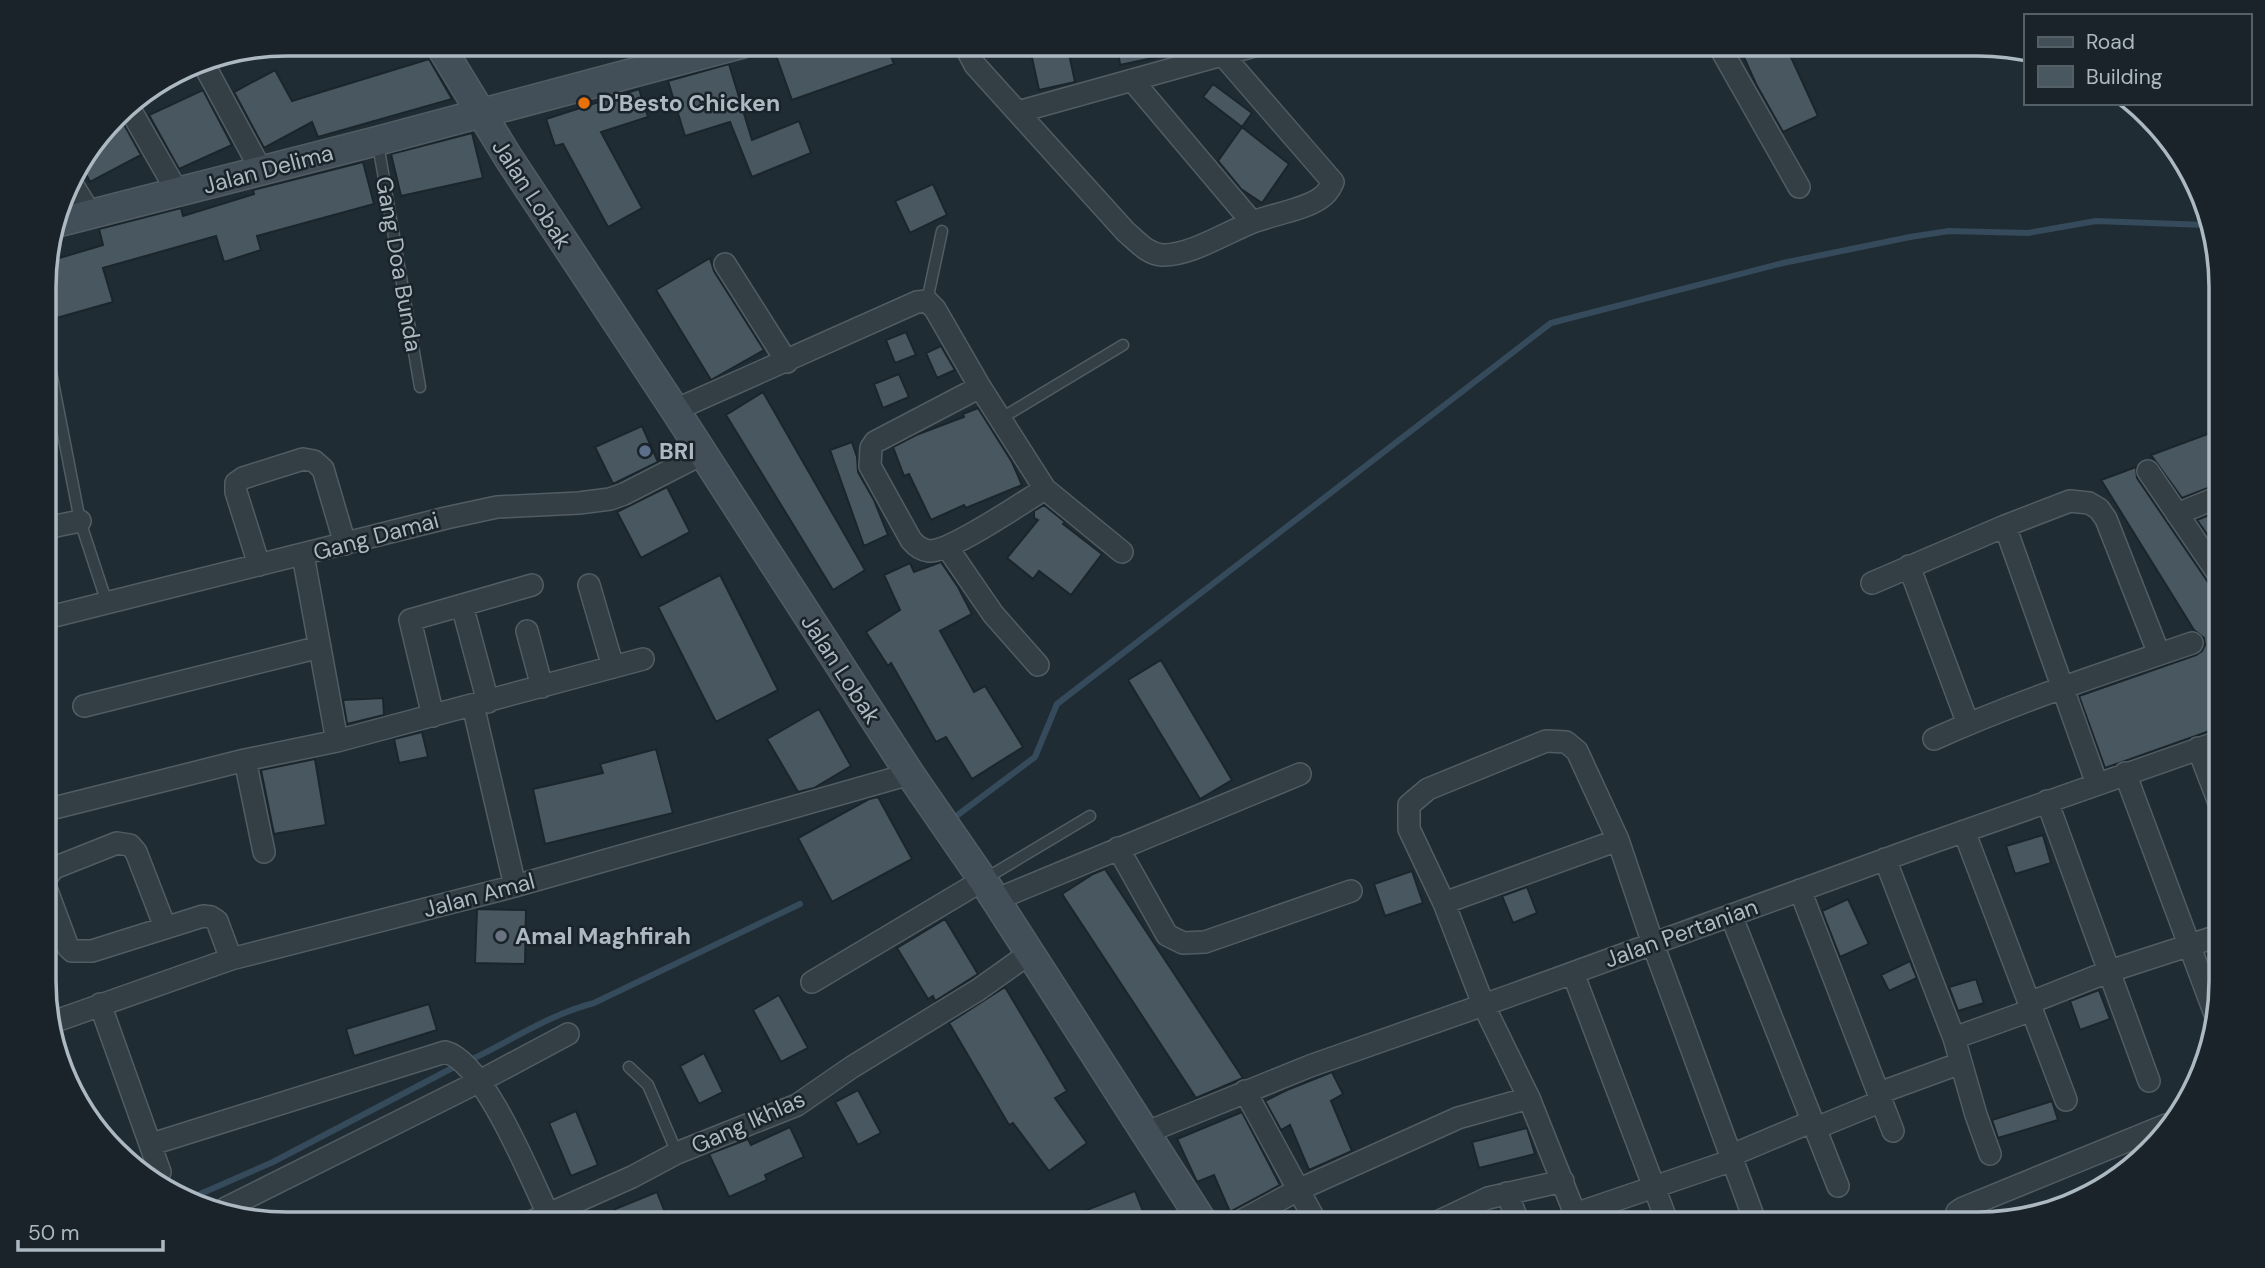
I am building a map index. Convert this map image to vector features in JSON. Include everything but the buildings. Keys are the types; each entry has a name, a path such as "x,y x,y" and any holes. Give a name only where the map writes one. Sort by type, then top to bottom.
{"main road":[{"name":"Jalan Lobak","path":"446,56 480,114 910,774 989,890 1196,1212"},
{"name":"Jalan Delima","path":"66,221 696,56"}],"street":[{"path":"970,56 975,65 1126,232 1149,252 1160,255 1174,254 1252,222 1318,200 1333,182 1224,56"},
{"path":"1018,111 1215,56"},
{"path":"1725,56 1799,187"},
{"path":"207,71 261,170"},
{"path":"1132,80 1252,222"},
{"path":"133,115 178,193"},
{"path":"77,192 91,215"},
{"path":"725,264 787,362"},
{"path":"675,410 917,302 927,301 935,309 980,387 1045,489 1122,552"},
{"path":"980,387 875,442 869,457 870,466 911,540 928,551 947,547 1045,489"},
{"name":"Gang Damai","path":"56,616 497,507 610,499 702,454"},
{"path":"259,565 236,492 236,483 243,478 303,459 314,461 323,469 345,544"},
{"path":"2148,471 2209,561"},
{"path":"1872,583 2070,501 2089,503 2099,509 2106,519 2159,654"},
{"path":"2177,514 2209,501"},
{"path":"56,526 80,521"},
{"path":"2005,526 2097,783"},
{"path":"947,547 993,614 1038,665"},
{"path":"303,555 338,741"},
{"path":"1909,566 1968,724"},
{"path":"433,716 410,620 532,585"},
{"path":"589,586 613,667"},
{"path":"461,605 515,886"},
{"path":"527,631 542,687"},
{"path":"1934,739 2063,687 2192,643"},
{"path":"84,706 320,647"},
{"path":"56,807 245,760 338,741 643,659"},
{"path":"1574,1212 1529,1098 1483,1004 1444,903 1409,829 1409,805 1429,789 1546,741 1566,742 1577,751 1618,840 1653,944 1752,1212"},
{"name":"Jalan Pertanian","path":"1145,1133 1245,1091 1483,1004 2209,745"},
{"path":"2198,748 2209,777"},
{"path":"245,760 264,852"},
{"name":"Jalan Amal","path":"60,1019 231,959 515,886 910,774"},
{"path":"812,982 989,890 1118,848 1300,774"},
{"path":"2125,774 2209,995"},
{"path":"2047,801 2150,1081"},
{"path":"1964,831 2066,1100"},
{"path":"1444,903 1618,840"},
{"path":"56,867 117,844 130,845 136,852 165,928"},
{"path":"1118,848 1167,935 1183,943 1205,942 1351,891"},
{"path":"1885,859 1954,1038 1990,1154"},
{"path":"1800,890 1892,1131"},
{"path":"56,915 72,951 92,951 203,916 211,917 217,921 231,959"},
{"path":"1731,915 1838,1186"},
{"path":"1954,1038 2110,971 2209,938"},
{"name":"Gang Ikhlas","path":"553,1212 632,1177 677,1153 797,1105 852,1067 978,990 1030,953"},
{"path":"1573,973 1663,1212"},
{"path":"100,1003 160,1172"},
{"path":"232,1205 568,1034"},
{"path":"152,1144 445,1052 458,1057 479,1079 490,1096 547,1212"},
{"path":"1594,1212 1733,1158 1961,1063"},
{"path":"1245,1091 1310,1212"},
{"path":"1257,1212 1298,1190 1458,1118 1529,1098"},
{"path":"1957,1212 2151,1133"},
{"path":"1458,1212 1488,1198 1563,1181"},
{"path":"1507,1193 1514,1212"}],"lane":[{"name":"Gang Doa Bunda","path":"377,141 420,387"},
{"path":"927,301 942,231"},
{"path":"1000,419 1123,345"},
{"path":"56,397 80,521 107,603"},
{"path":"989,890 1090,816"},
{"path":"629,1067 648,1085 677,1153"}],"waterway":[{"path":"951,820 1035,757 1057,704 1551,323 1783,263 1949,231 2028,233 2096,221 2200,225"},
{"path":"468,1061 545,1021 594,1003 800,904"},
{"path":"200,1194 273,1162 458,1065"}],"place":[{"name":"D'Besto Chicken","path":"584,103"},
{"name":"BRI","path":"645,451"},
{"name":"Amal Maghfirah","path":"501,936"}]}
